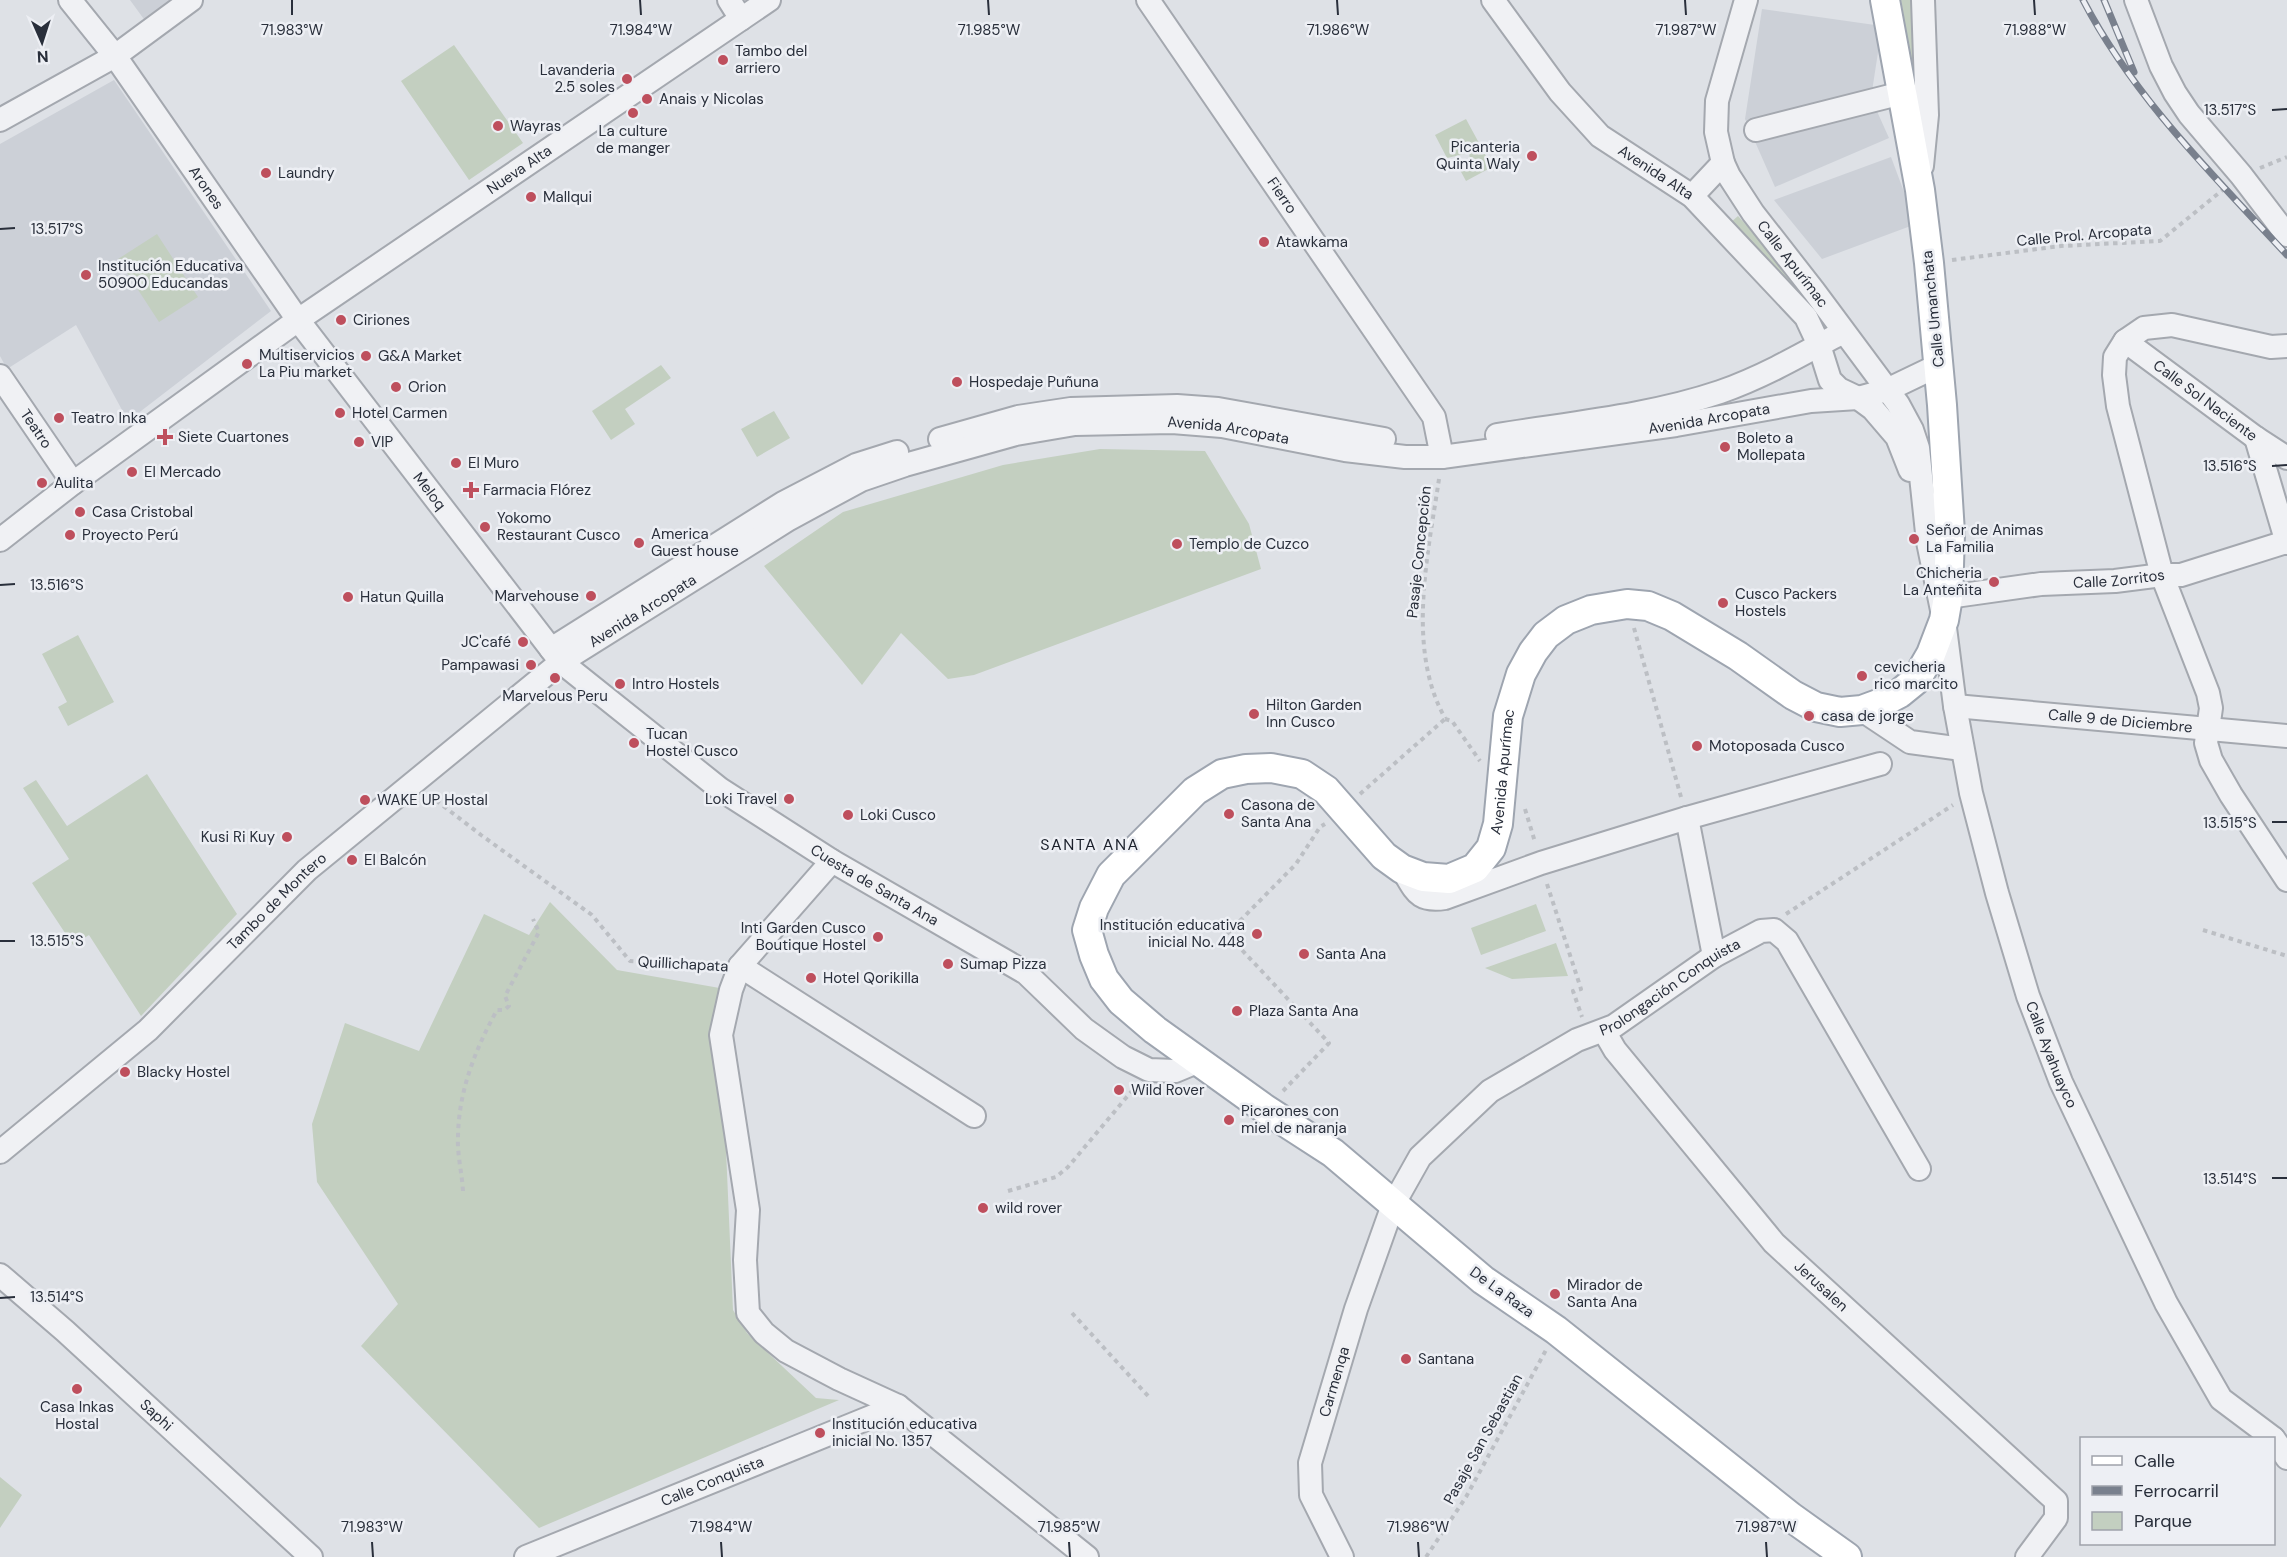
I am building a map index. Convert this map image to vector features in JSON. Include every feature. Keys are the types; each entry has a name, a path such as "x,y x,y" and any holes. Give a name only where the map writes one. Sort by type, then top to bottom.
{"main road":[{"name":"Calle Umanchata","path":"1885,0 1920,190 1929,263 1939,365 1950,533 1946,609"},
{"name":"Avenida Apurímac","path":"1155,1030 1121,1001 1104,979 1094,955 1088,930 1094,908 1111,875 1196,791 1222,774 1246,768 1271,768 1302,774 1326,790 1384,856 1402,869 1423,877 1449,879 1475,868 1491,848 1498,824 1508,716 1521,674 1546,635 1566,620 1591,610 1627,604 1648,606 1672,615 1738,656 1793,695 1816,707 1840,712 1862,710 1900,693 1916,680 1931,654 1946,609"},
{"name":"De La Raza","path":"1155,1030 1265,1109 1333,1153 1483,1280 1556,1330 1791,1517 1847,1557"}],"street":[{"name":"Arones","path":"70,0 115,56 298,320"},
{"path":"0,120 115,56 191,0"},
{"name":"Nueva Alta","path":"298,320 735,9 769,0"},
{"name":"Fierro","path":"1148,0 1434,417 1441,450"},
{"name":"Avenida Alta","path":"1493,0 1560,92 1600,136 1692,196 1806,317 1819,345 1830,380 1839,389 1858,398"},
{"name":"Calle Apurímac","path":"1746,0 1717,101 1716,132 1723,163 1753,213 1898,404 1912,430 1918,448 1924,514"},
{"path":"1920,190 1927,115 1923,0"},
{"path":"2136,0 2161,66 2175,93 2189,114 2241,175 2287,235"},
{"path":"1756,130 1902,93"},
{"path":"1692,196 1723,163"},
{"path":"0,540 73,483 298,320"},
{"name":"Meloq","path":"298,320 556,656"},
{"path":"2287,346 2271,347 2172,325 2144,328 2125,341 2115,357 2114,375 2118,406 2162,575 2208,693 2211,708 2206,743 2211,760 2231,795 2287,880"},
{"name":"Avenida Arcopata","path":"1441,450 1687,402 1754,379 1843,332"},
{"name":"Calle Sol Naciente","path":"2125,341 2256,438 2287,458"},
{"name":"Avenida Arcopata","path":"556,656 710,548 835,474 856,465 1018,417 1071,409 1177,406 1218,409 1441,450 1676,425 1811,401 1858,398 1887,390 1939,365"},
{"name":"Teatro","path":"0,376 73,483"},
{"name":"Calle Apurímac","path":"1858,398 1873,409 1897,437 1905,451 1924,514 1946,609"},
{"path":"2256,438 2287,543"},
{"name":"Calle Zorritos","path":"1946,609 2041,584 2181,575 2287,543"},
{"name":"Calle Ayahuayco","path":"1946,609 1955,706 1971,793 1997,893 2028,996 2061,1082 2166,1303 2221,1399 2270,1437"},
{"name":"Tambo de Montero","path":"0,1152 148,1030 307,870 414,783 556,656"},
{"name":"Cuesta de Santa Ana","path":"556,656 720,789 832,861 1026,973 1084,1029 1123,1057 1149,1070 1175,1071 1199,1061"},
{"name":"Calle 9 de Diciembre","path":"1955,706 2287,736"},
{"path":"1862,710 1910,742 1962,749"},
{"path":"1402,869 1418,895 1429,900 1445,898 1541,864 1687,818 1880,764"},
{"path":"1687,818 1714,956"},
{"path":"832,861 740,966 731,990 721,1035 748,1210 745,1260 747,1313 764,1333 786,1351 898,1406 1082,1555"},
{"path":"1761,931 1774,930 1787,941 1919,1169"},
{"name":"Prolongación Conquista","path":"1393,1205 1420,1157 1490,1090 1576,1040 1614,1026 1714,956 1761,931"},
{"name":"Quillichapata","path":"740,966 974,1116"},
{"name":"Jerusalen","path":"1604,1031 1615,1050 1774,1243 2056,1501 2056,1518 2027,1557"},
{"name":"Carmenqa","path":"1342,1557 1311,1495 1311,1463 1356,1309 1393,1205"},
{"name":"Saphi","path":"0,1275 74,1339 311,1557"},
{"name":"Calle Conquista","path":"526,1557 898,1406"},
{"name":"Calle Ayahuayco","path":"2275,1442 2287,1458"}],"path":[{"name":"Calle Prol. Arcopata","path":"1929,263 2061,246 2160,241 2241,175 2287,158"},
{"name":"Pasaje Concepción","path":"1441,450 1422,618 1435,700 1445,718"},
{"path":"1627,604 1687,818"},
{"name":"Quillichapata","path":"414,783 481,835 592,915 630,961 740,966"},
{"path":"1761,931 1971,793"},
{"path":"463,1191 458,1137 463,1090 483,1036 497,1010 504,1010 509,1006 505,996 539,932 533,919"},
{"path":"2203,930 2287,956"},
{"path":"1227,934 1329,1043 1265,1109"},
{"path":"1008,1191 1056,1177 1068,1167 1149,1070"},
{"path":"1072,1313 1149,1396"},
{"name":"Pasaje San Sebastian","path":"1426,1557 1466,1497 1556,1330"}],"shaded area":[{"path":"130,0 176,0 146,22"},
{"path":"1762,9 1882,26 1871,98 1889,138 1775,187 1745,119"},
{"path":"114,80 271,311 128,421 76,325 7,369 0,356 0,144"},
{"path":"1891,157 1916,224 1822,259 1774,200"}],"green space":[{"path":"1901,0 1912,0 1916,92"},
{"path":"454,45 523,143 469,180 401,81"},
{"path":"1466,119 1492,167 1466,181 1460,170 1471,164 1469,153 1447,158 1435,135"},
{"path":"1738,216 1809,294 1802,301 1730,223"},
{"path":"157,234 198,297 159,322 118,259"},
{"path":"661,365 671,378 625,409 635,424 611,440 592,411"},
{"path":"774,411 790,438 757,457 741,429"},
{"path":"1100,449 1205,451 1249,524 1261,569 974,675 948,679 901,633 862,685 764,566 843,512 1003,465"},
{"path":"78,635 114,702 68,726 58,707 67,702 42,654"},
{"path":"147,774 237,914 141,1016 89,935 73,945 32,883 69,859 23,788 36,780 67,826"},
{"path":"550,902 617,970 731,990 721,1035 733,1310 747,1333 816,1398 839,1400 539,1528 361,1346 398,1304 317,1182 312,1124 345,1023 419,1051 484,914 529,935"},
{"path":"1536,904 1546,931 1481,955 1471,928"},
{"path":"1556,943 1568,976 1512,979 1485,968"},
{"path":"0,1477 22,1495 0,1528"}],"railway":[{"path":"2083,0 2103,36 2150,103 2203,165 2287,255"},
{"path":"2104,0 2134,72"}],"place":[{"name":"Tambo del arriero","path":"723,60"},
{"name":"Lavanderia 2.5 soles","path":"627,79"},
{"name":"Anais y Nicolas","path":"647,99"},
{"name":"La culture de manger","path":"633,113"},
{"name":"Wayras","path":"498,126"},
{"name":"Picanteria Quinta Waly","path":"1532,156"},
{"name":"Laundry","path":"266,173"},
{"name":"Mallqui","path":"531,197"},
{"name":"Atawkama","path":"1264,242"},
{"name":"Institución Educativa 50900 Educandas","path":"86,275"},
{"name":"Ciriones","path":"341,320"},
{"name":"G&A Market","path":"366,356"},
{"name":"Multiservicios La Piu market","path":"247,364"},
{"name":"Hospedaje Puñuna","path":"957,382"},
{"name":"Orion","path":"396,387"},
{"name":"Hotel Carmen","path":"340,413"},
{"name":"Teatro Inka","path":"59,418"},
{"name":"Siete Cuartones","path":"165,437"},
{"name":"VIP","path":"359,442"},
{"name":"Boleto a Mollepata","path":"1725,447"},
{"name":"El Muro","path":"456,463"},
{"name":"El Mercado","path":"132,472"},
{"name":"Aulita","path":"42,483"},
{"name":"Farmacia Flórez","path":"471,490"},
{"name":"Casa Cristobal","path":"80,512"},
{"name":"Yokomo Restaurant Cusco","path":"485,527"},
{"name":"Proyecto Perú","path":"70,535"},
{"name":"Señor de Animas La Familia","path":"1914,539"},
{"name":"America Guest house","path":"639,543"},
{"name":"Templo de Cuzco","path":"1177,544"},
{"name":"Chicheria La Anteñita","path":"1994,582"},
{"name":"Marvehouse","path":"591,596"},
{"name":"Hatun Quilla","path":"348,597"},
{"name":"Cusco Packers Hostels","path":"1723,603"},
{"name":"JC'café","path":"523,642"},
{"name":"Pampawasi","path":"531,665"},
{"name":"cevicheria rico marcito","path":"1862,676"},
{"name":"Marvelous Peru","path":"555,678"},
{"name":"Intro Hostels","path":"620,684"},
{"name":"Hilton Garden Inn Cusco","path":"1254,714"},
{"name":"casa de jorge","path":"1809,716"},
{"name":"Tucan Hostel Cusco","path":"634,743"},
{"name":"Motoposada Cusco","path":"1697,746"},
{"name":"Loki Travel","path":"789,799"},
{"name":"WAKE UP Hostal","path":"365,800"},
{"name":"Casona de Santa Ana","path":"1229,814"},
{"name":"Loki Cusco","path":"848,815"},
{"name":"Kusi Ri Kuy","path":"287,837"},
{"name":"El Balcón","path":"352,860"},
{"name":"Institución educativa inicial No. 448","path":"1257,934"},
{"name":"Inti Garden Cusco Boutique Hostel","path":"878,937"},
{"name":"Santa Ana","path":"1304,954"},
{"name":"Sumap Pizza","path":"948,964"},
{"name":"Hotel Qorikilla","path":"811,978"},
{"name":"Plaza Santa Ana","path":"1237,1011"},
{"name":"Blacky Hostel","path":"125,1072"},
{"name":"Wild Rover","path":"1119,1090"},
{"name":"Picarones con miel de naranja","path":"1229,1120"},
{"name":"wild rover","path":"983,1208"},
{"name":"Mirador de Santa Ana","path":"1555,1294"},
{"name":"Santana","path":"1406,1359"},
{"name":"Casa Inkas Hostal","path":"77,1389"},
{"name":"Institución educativa inicial No. 1357","path":"820,1433"}],"district":[{"name":"SANTA ANA","path":"1090,844"}]}
